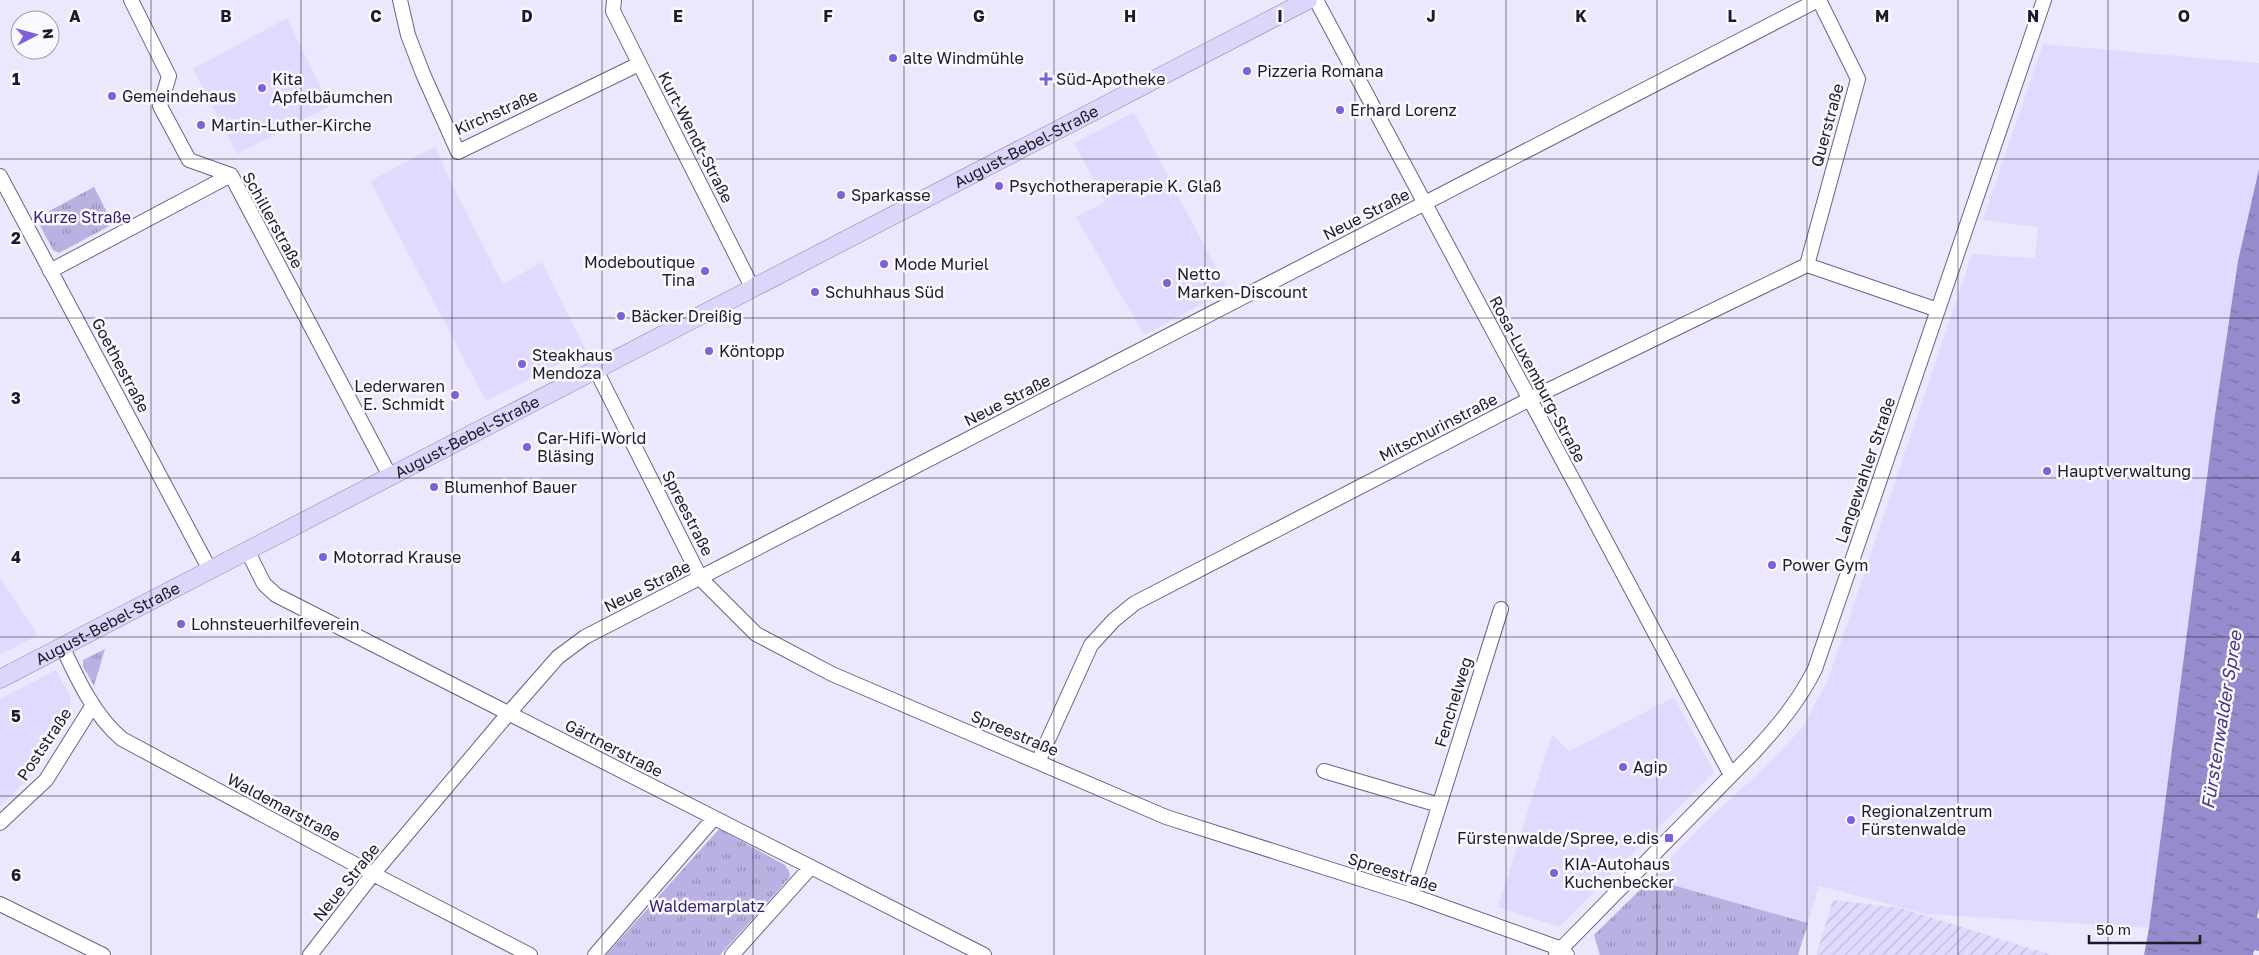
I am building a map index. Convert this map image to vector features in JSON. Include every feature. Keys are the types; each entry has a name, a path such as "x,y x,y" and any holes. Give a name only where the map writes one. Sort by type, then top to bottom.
{"main road":[{"name":"August-Bebel-Straße","path":"0,679 1308,0"}],"street":[{"name":"Schillerstraße","path":"131,0 169,76 160,106 189,160 231,175 390,476"},
{"name":"Kirchstraße","path":"400,0 408,35 423,74 458,152 639,64"},
{"name":"Kurt-Wendt-Straße","path":"614,0 614,11 639,64 753,289"},
{"name":"Rosa-Luxemburg-Straße","path":"1308,0 1424,204 1731,774"},
{"name":"Neue Straße","path":"310,955 373,874 508,714 558,657 585,637 701,579 1818,0"},
{"name":"Querstraße","path":"1807,265 1858,78 1818,0"},
{"name":"Langewahler Straße","path":"1561,953 1780,724 1802,695 1819,660 2044,0"},
{"path":"50,271 231,175"},
{"name":"Goethestraße","path":"0,176 210,570"},
{"path":"1807,265 1938,310"},
{"name":"Mitschurinstraße","path":"1038,762 1090,645 1114,620 1135,603 1530,399 1807,265"},
{"name":"Spreestraße","path":"596,370 701,579 756,634 832,674 1166,817 1411,895 1561,953"},
{"name":"Gärtnerstraße","path":"247,550 264,584 276,595 984,955"},
{"name":"Fenchelweg","path":"1411,895 1501,609"},
{"name":"Waldemarstraße","path":"62,646 94,704 113,732 129,744 530,955"},
{"name":"Poststraße","path":"0,823 46,780 94,704"},
{"path":"1324,771 1439,805"},
{"path":"595,955 714,818"},
{"path":"732,955 810,868"},
{"path":"0,904 102,955"}],"shaded area":[{"name":"Kita Apfelbäumchen","path":"287,18 330,106 237,154 193,69"},
{"path":"2043,44 2259,63 2259,169 2238,261 2215,415 2149,928 1926,914 1819,886 1808,923 1651,879 1702,825 1765,767 1803,727 1829,677 1972,254 2035,258 2038,227 1983,220"},
{"path":"1134,112 1228,290 1144,335 1076,217 1105,202 1074,143"},
{"path":"436,146 447,175 503,284 542,262 586,350 486,401 370,181"},
{"path":"0,578 38,635 0,655"},
{"path":"56,670 70,696 70,709 36,771 0,806 0,699"},
{"path":"1674,697 1714,772 1559,927 1498,907 1552,734 1569,751"},
{"path":"1833,900 1900,908 2052,955 1816,955"}],"green space":[{"name":"Kurze Straße","path":"94,187 113,224 59,253 53,250 36,218"},
{"path":"105,649 94,686 83,666 83,660"},
{"name":"Waldemarplatz","path":"719,829 785,865 790,877 720,955 606,955"},
{"path":"1651,879 1808,923 1798,955 1600,955 1594,935"}],"water":[{"name":"Fürstenwalder Spree","path":"2259,169 2259,909 2257,917 2259,919 2259,951 2254,950 2253,955 2144,955 2215,415 2238,261"}],"place":[{"name":"alte Windmühle","path":"893,58"},
{"name":"Pizzeria Romana","path":"1247,71"},
{"name":"Süd-Apotheke","path":"1046,79"},
{"name":"Kita Apfelbäumchen","path":"262,88"},
{"name":"Gemeindehaus","path":"112,96"},
{"name":"Erhard Lorenz","path":"1340,110"},
{"name":"Martin-Luther-Kirche","path":"201,125"},
{"name":"Psychotheraperapie K. Glaß","path":"999,186"},
{"name":"Sparkasse","path":"841,195"},
{"name":"Mode Muriel","path":"884,264"},
{"name":"Modeboutique Tina","path":"705,271"},
{"name":"Netto Marken-Discount","path":"1167,283"},
{"name":"Schuhhaus Süd","path":"815,292"},
{"name":"Bäcker Dreißig","path":"621,316"},
{"name":"Köntopp","path":"709,351"},
{"name":"Steakhaus Mendoza","path":"522,364"},
{"name":"Lederwaren E. Schmidt","path":"455,395"},
{"name":"Car-Hifi-World Bläsing","path":"527,447"},
{"name":"Hauptverwaltung","path":"2047,471"},
{"name":"Blumenhof Bauer","path":"434,487"},
{"name":"Motorrad Krause","path":"323,557"},
{"name":"Power Gym","path":"1772,565"},
{"name":"Lohnsteuerhilfeverein","path":"181,624"},
{"name":"Agip","path":"1623,767"},
{"name":"Regionalzentrum Fürstenwalde","path":"1851,820"},
{"name":"Fürstenwalde/Spree, e.dis","path":"1669,838"},
{"name":"KIA-Autohaus Kuchenbecker","path":"1554,873"}]}
